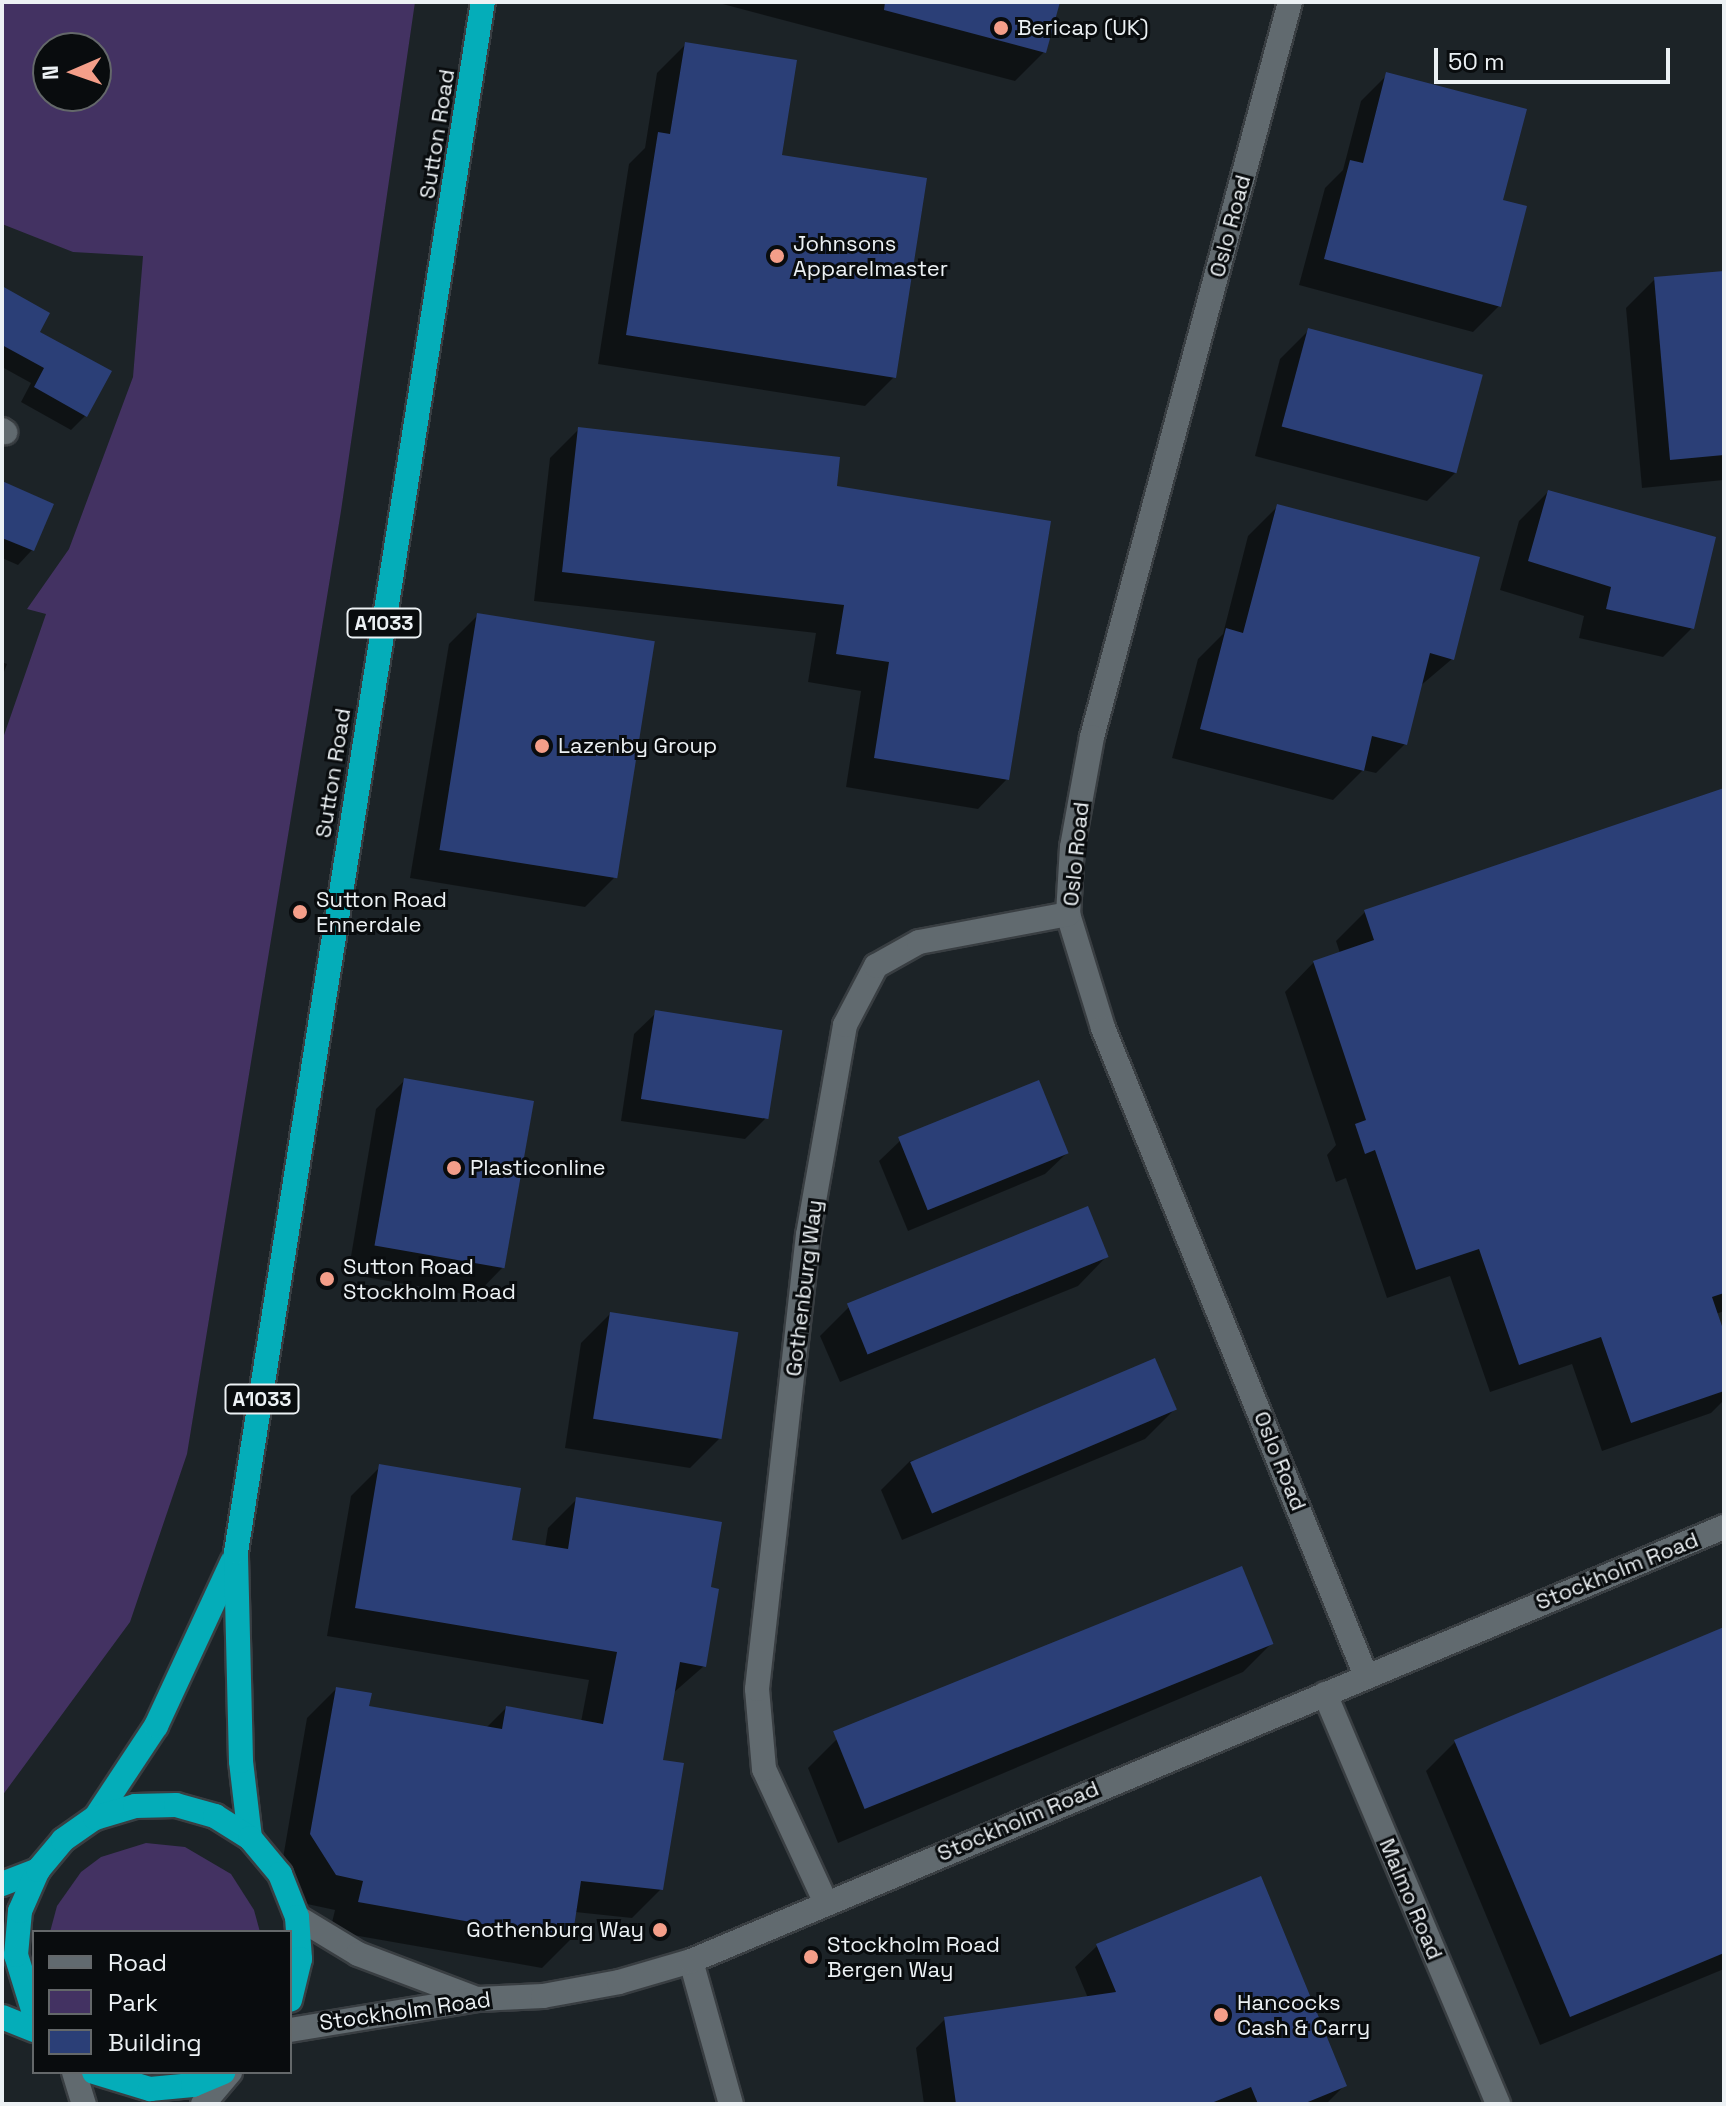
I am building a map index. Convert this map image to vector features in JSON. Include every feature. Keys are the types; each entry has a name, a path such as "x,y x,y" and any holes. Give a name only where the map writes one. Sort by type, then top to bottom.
{"highway":[{"name":"Sutton Road","path":"236,1552 483,2"},
{"name":"A1033","path":"95,1818 156,1726 236,1552"},
{"name":"A1033","path":"236,1552 241,1761 250,1838"},
{"path":"32,2007 16,1955 20,1911 38,1870 63,1840 95,1818 135,1806 176,1805 215,1816 250,1838 280,1874 297,1917 300,1959 292,1992"},
{"path":"2,1884 38,1870"},
{"path":"2,2017 32,2029"},
{"path":"101,2074 150,2089 193,2085 218,2074"}],"street":[{"name":"Oslo Road","path":"1290,2 1092,737 1072,847 1068,914 1103,1028 1366,1676"},
{"name":"Gothenburg Way","path":"825,1901 764,1769 757,1689 808,1235 845,1025 876,966 919,942 1068,914"},
{"name":"Stockholm Road","path":"292,2030 478,1999 543,1996 619,1982 691,1961 825,1901 1724,1527"},
{"name":"Malmo Road","path":"1325,1694 1498,2104"},
{"path":"297,1917 358,1954 478,1999"},
{"path":"691,1961 731,2104"},
{"path":"75,2074 84,2104"},
{"path":"203,2104 228,2074"}],"green space":[{"path":"2,2 415,2 341,511 187,1454 130,1622 2,1796 2,741 46,614 27,609 69,549 133,377 143,256 73,252 2,224"},
{"path":"146,1843 185,1847 231,1874 254,1910 259,1930 51,1930 57,1906 81,1872 101,1857"}],"building":[{"name":"Bericap (UK)","path":"885,2 1060,2 1046,53 884,10"},
{"name":"Johnsons Apparelmaster","path":"685,42 797,60 782,155 927,178 896,378 626,335 658,132 670,134"},
{"path":"1386,72 1527,109 1503,200 1527,206 1501,307 1324,259 1350,160 1363,163"},
{"path":"1724,271 1724,455 1670,460 1654,277"},
{"path":"2,286 50,313 40,332 112,371 87,417 34,387 44,368 2,345"},
{"path":"1308,328 1483,375 1456,473 1282,427"},
{"path":"578,427 840,457 837,486 1051,521 1009,780 874,758 889,662 836,654 844,605 562,572"},
{"path":"2,481 54,504 34,551 2,538"},
{"path":"1548,490 1716,537 1694,629 1606,609 1611,587 1528,561"},
{"path":"1277,504 1480,557 1454,660 1430,653 1407,745 1372,736 1364,771 1200,729 1226,628 1243,633"},
{"path":"477,613 655,641 617,878 439,850"},
{"path":"1724,788 1724,1293 1712,1297 1724,1332 1724,1391 1631,1423 1601,1337 1519,1365 1479,1249 1416,1270 1375,1150 1365,1154 1355,1124 1366,1120 1313,961 1374,940 1364,910"},
{"path":"655,1010 782,1030 768,1119 641,1099"},
{"path":"404,1078 534,1101 504,1268 374,1245"},
{"path":"1039,1080 1069,1153 928,1210 898,1137"},
{"path":"1088,1206 1109,1257 868,1354 847,1303"},
{"path":"610,1312 738,1332 722,1439 593,1419"},
{"path":"1155,1358 1177,1410 932,1513 910,1462"},
{"path":"379,1464 521,1488 512,1540 568,1549 576,1497 722,1522 711,1587 719,1589 706,1667 680,1662 663,1760 684,1763 663,1890 581,1881 572,1940 358,1902 363,1881 336,1875 310,1834 336,1687 372,1693 369,1706 502,1729 506,1706 603,1724 617,1652 355,1608"},
{"path":"1242,1566 1273,1644 865,1809 833,1731"},
{"path":"1724,1627 1724,1953 1570,2017 1454,1740"},
{"name":"Hancocks Cash & Carry","path":"1261,1876 1347,2086 1303,2104 1258,2104 1251,2087 1209,2104 956,2104 944,2017 1116,1992 1096,1944"}],"place":[{"name":"Bericap (UK)","path":"1001,28"},
{"name":"Johnsons Apparelmaster","path":"777,256"},
{"name":"Lazenby Group","path":"542,746"},
{"name":"Sutton Road Ennerdale","path":"300,912"},
{"name":"Plasticonline","path":"454,1168"},
{"name":"Sutton Road Stockholm Road","path":"327,1279"},
{"name":"Gothenburg Way","path":"660,1930"},
{"name":"Stockholm Road Bergen Way","path":"811,1957"},
{"name":"Hancocks Cash & Carry","path":"1221,2015"}]}
